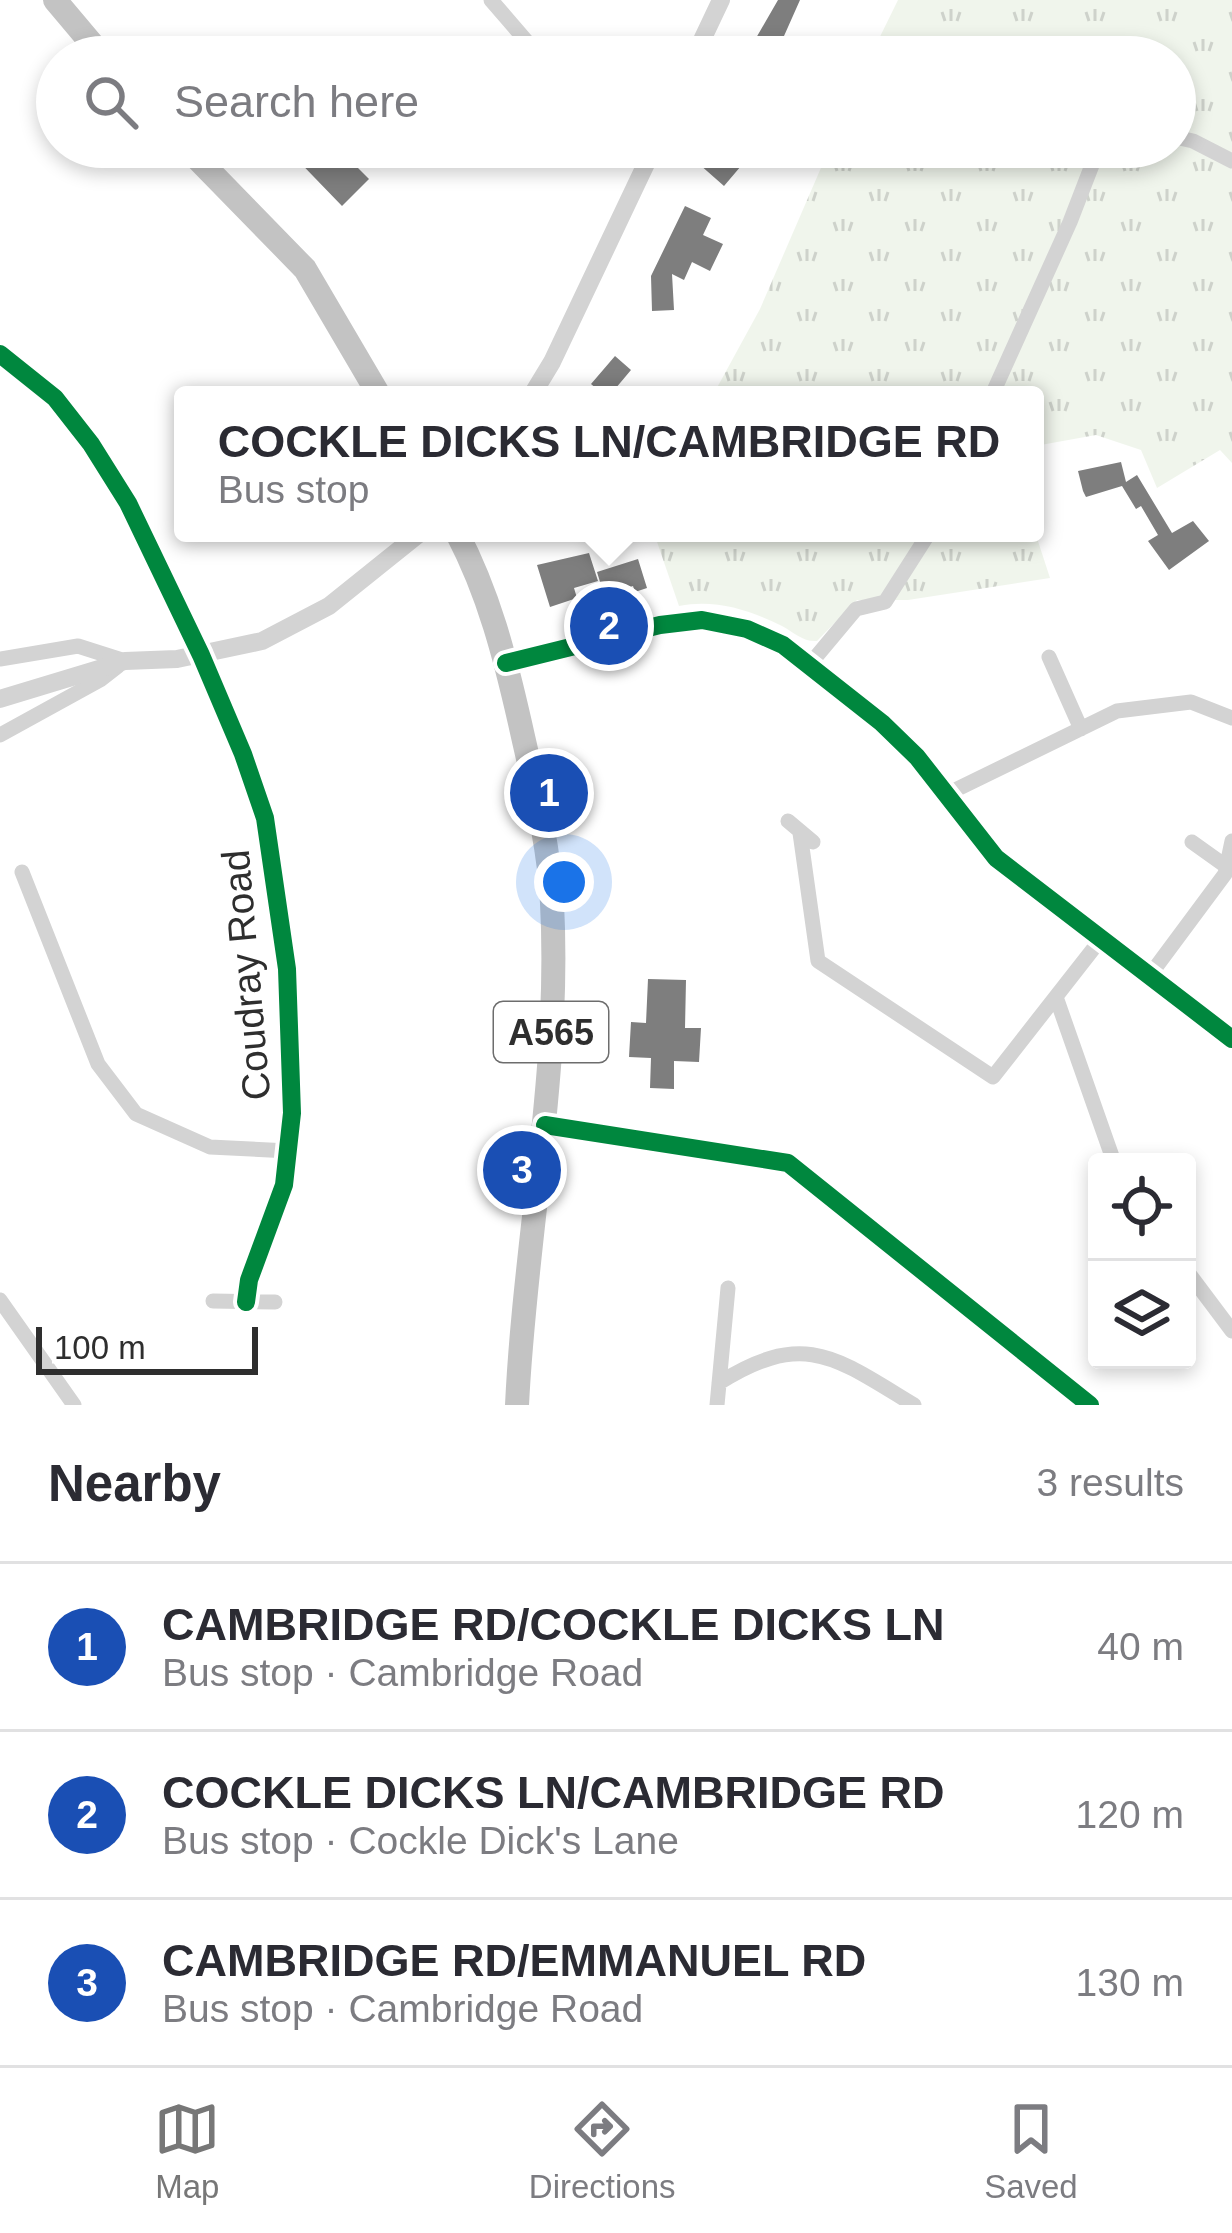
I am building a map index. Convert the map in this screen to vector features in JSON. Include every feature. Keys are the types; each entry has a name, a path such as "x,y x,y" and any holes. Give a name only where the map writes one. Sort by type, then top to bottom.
{"highway":[{"path":"55,0 85,36"},
{"path":"206,168 304,269 374,386"},
{"name":"A565","path":"462,542 477,572 506,663 537,797 552,899 554,994 518,1405"}],"street":[{"path":"491,0 522,36"},
{"path":"704,36 721,0"},
{"path":"1196,143 1232,161"},
{"path":"537,386 644,168"},
{"path":"996,386 1092,168"},
{"name":"Coudray Road","path":"0,354 55,398 128,503 202,655 265,818 291,1037 289,1150 284,1185 249,1280 246,1302"},
{"path":"0,699 125,661 202,655 262,641 298,624 365,580 409,542"},
{"path":"810,664 856,609 885,602 923,542"},
{"path":"506,663 660,625 702,620 747,629 783,645 917,757 996,858 1232,1040"},
{"path":"0,659 77,646 125,661"},
{"path":"1049,657 1081,729"},
{"path":"0,735 100,680 125,661"},
{"path":"947,794 1117,711 1191,702 1232,718"},
{"path":"801,832 818,961 992,1077 1101,939"},
{"path":"1150,975 1227,867 1232,841"},
{"path":"1192,842 1227,867"},
{"path":"22,872 98,1064 136,1114 210,1147 289,1150"},
{"path":"1056,998 1111,1153"},
{"path":"545,1125 788,1163 1090,1405"},
{"path":"1196,1282 1232,1331"},
{"path":"716,1405 728,1288"},
{"path":"0,1300 74,1405"},
{"path":"213,1301 274,1302"},
{"path":"719,1383 747,1366 789,1351 831,1358 914,1405"}],"green space":[{"path":"898,0 1232,0 1232,463 1220,450 1157,488 1141,450 1096,435 1044,444 1044,386 718,386 760,309 821,168 1196,168 1196,36 880,36"},
{"path":"657,542 1038,542 1050,578 908,600 857,600 817,641 732,607 679,606"}],"building":[{"path":"778,0 800,0 784,36 757,36"},
{"path":"305,168 358,168 369,179 342,206"},
{"path":"704,168 739,168 724,186"},
{"path":"685,206 711,218 703,235 723,244 710,271 692,262 684,280 672,274 674,310 652,311 651,276"},
{"path":"615,356 631,370 618,386 591,384"},
{"path":"1121,462 1126,482 1137,475 1172,533 1193,521 1209,541 1169,570 1148,541 1158,535 1122,486 1086,497 1078,471"},
{"path":"589,553 598,581 574,588 577,598 550,607 537,565"},
{"path":"638,559 647,588 635,592 633,586 604,595 597,572"},
{"path":"648,979 686,980 685,1028 701,1028 699,1062 674,1061 674,1089 650,1088 651,1058 629,1057 631,1022 646,1023"}],"cycle path":[{"path":"0,354 55,398 128,503 201,655 265,818 287,969 292,1113 284,1185 249,1280 246,1302"},
{"path":"506,663 660,625 702,620 747,629 783,645 882,723 917,757 996,858 1232,1039"},
{"path":"545,1125 788,1163 1090,1405"}],"place":[{"name":"COCKLE DICKS LN/CAMBRIDGE RD","path":"609,626"},
{"name":"CAMBRIDGE RD/COCKLE DICKS LN","path":"549,793"},
{"name":"CAMBRIDGE RD/EMMANUEL RD","path":"522,1170"}]}
